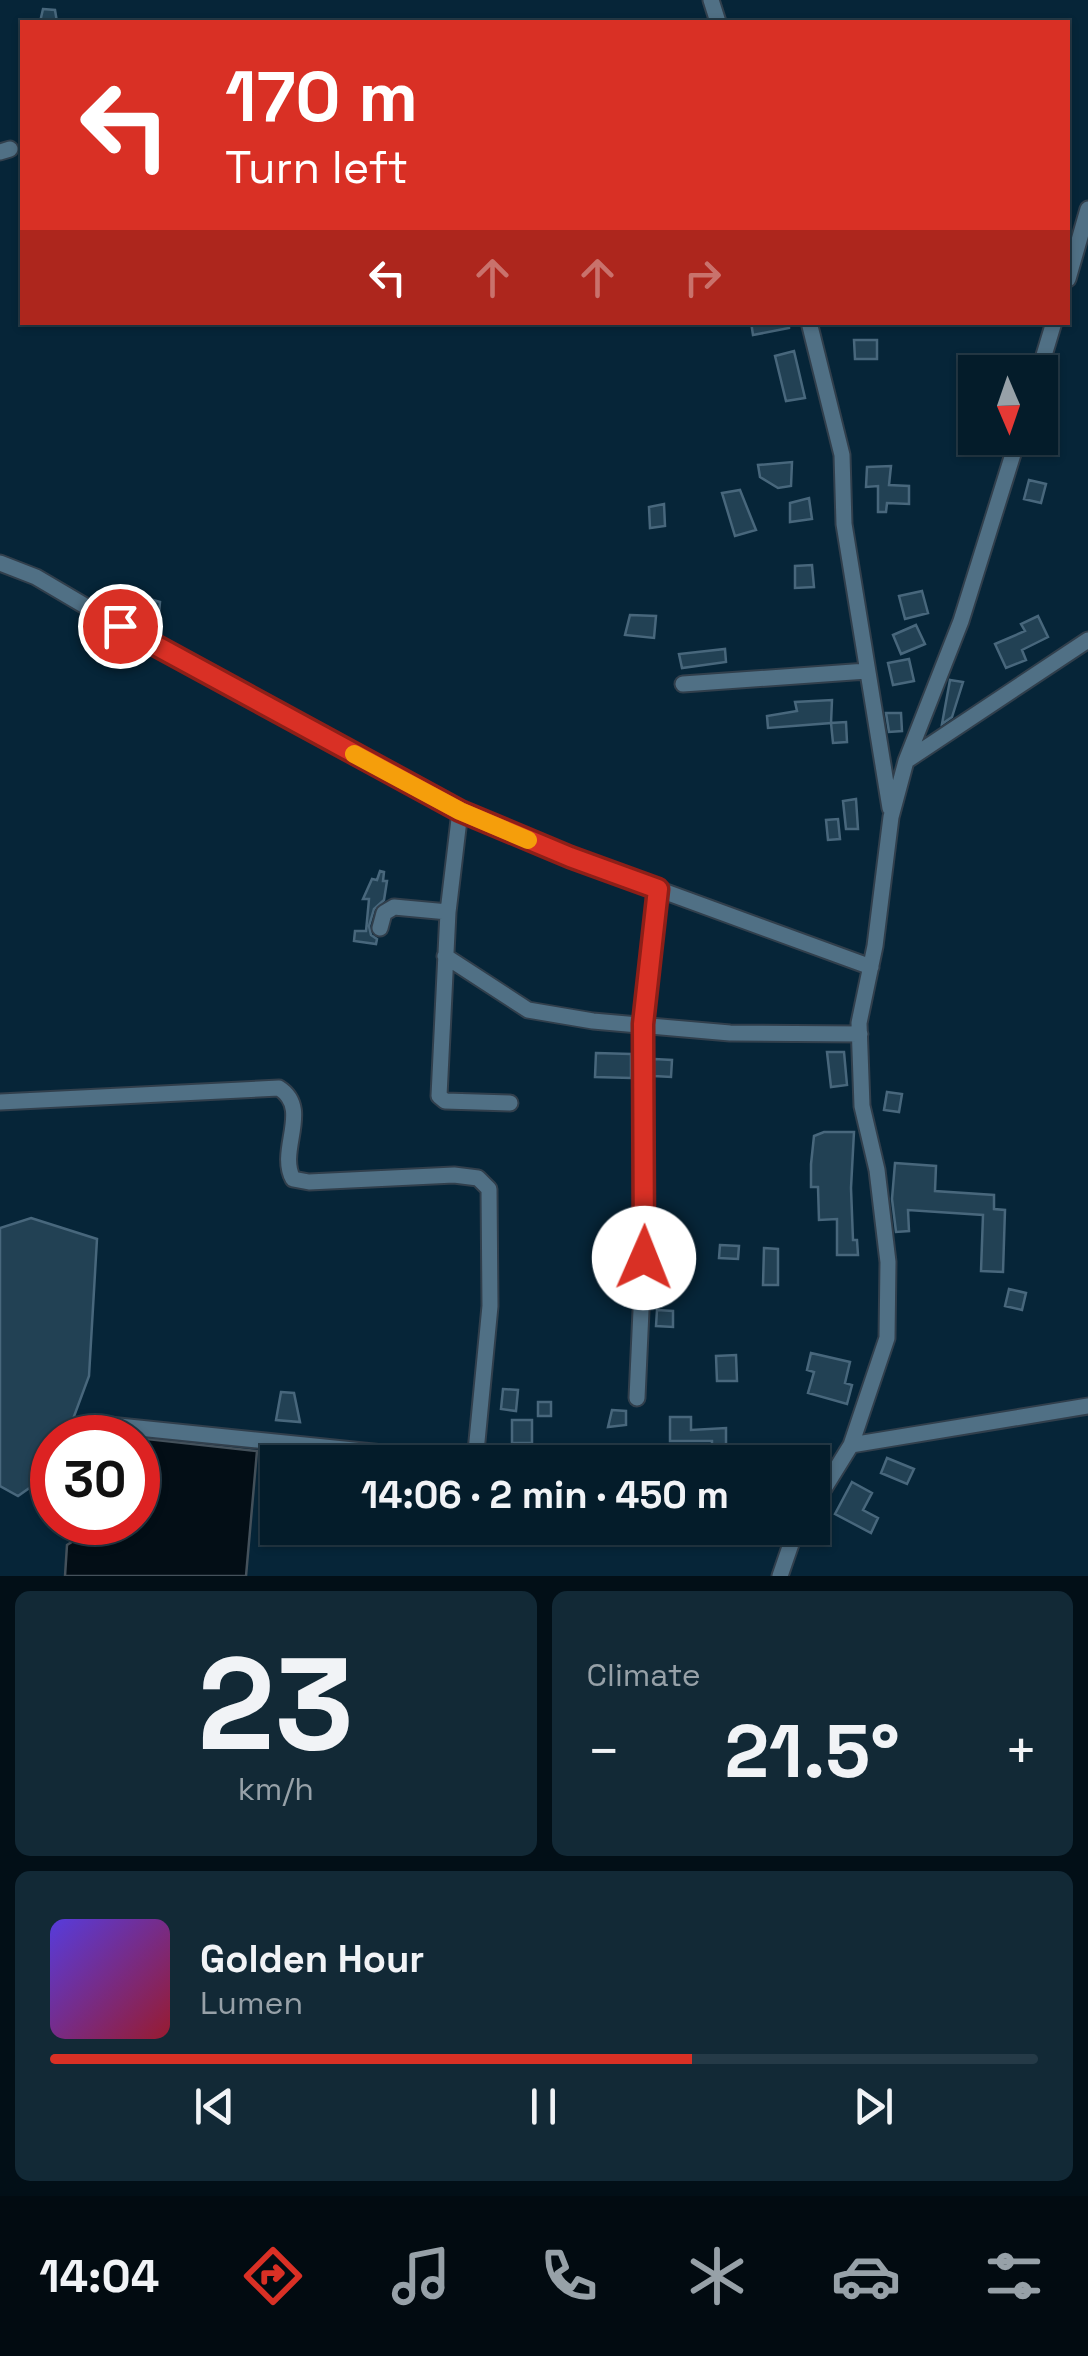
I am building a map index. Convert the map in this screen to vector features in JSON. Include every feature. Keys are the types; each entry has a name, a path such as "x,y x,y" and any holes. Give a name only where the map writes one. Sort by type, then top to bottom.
{"street":[{"path":"1070,272 1088,210"},
{"path":"810,325 842,455 844,524 892,816"},
{"path":"1044,355 1053,325"},
{"path":"830,1479 851,1445 886,1338 888,1262 877,1170 862,1106 860,1034 892,816 906,761 961,621 1013,455"},
{"path":"0,562 36,577 460,811 570,857 871,968"},
{"path":"906,761 1088,640"},
{"path":"683,684 867,672"},
{"path":"460,811 448,912 439,1096 445,1101 510,1103"},
{"path":"638,1398 645,1223 643,1024 658,889"},
{"path":"380,928 384,913 394,907 448,912"},
{"path":"445,956 528,1010 593,1021 730,1033 860,1034"},
{"path":"0,1102 279,1088 290,1095 295,1107 287,1168 293,1179 309,1182 454,1175 478,1178 489,1189 490,1306 477,1445"},
{"path":"851,1445 1088,1406"},
{"path":"160,1430 305,1445"},
{"path":"780,1576 790,1545"}],"shaded area":[{"path":"160,1440 257,1451 246,1576 65,1576 67,1545 160,1545"}],"building":[{"path":"43,9 55,10 57,20 40,20"},
{"path":"751,325 789,325 789,328 753,335"},
{"path":"854,340 877,340 877,359 855,359"},
{"path":"794,351 805,398 786,401 775,356"},
{"path":"792,462 791,486 778,488 760,477 758,465"},
{"path":"891,466 889,485 909,486 909,504 887,503 886,512 878,512 878,486 866,487 867,467"},
{"path":"1029,480 1046,484 1041,503 1024,499"},
{"path":"740,490 756,530 735,536 722,493"},
{"path":"809,498 812,519 790,522 790,503"},
{"path":"664,504 665,526 650,528 649,507"},
{"path":"812,565 814,587 795,588 795,566"},
{"path":"922,591 928,613 905,619 899,596"},
{"path":"146,598 160,602 159,614 142,610"},
{"path":"630,615 656,616 654,638 625,635"},
{"path":"1038,616 1048,637 1022,650 1026,660 1006,668 995,644 1025,631 1021,624"},
{"path":"916,625 925,644 901,654 893,635"},
{"path":"725,649 726,662 682,668 679,654"},
{"path":"909,659 914,681 893,685 888,663"},
{"path":"950,680 963,682 952,717 942,724"},
{"path":"832,700 831,723 768,728 767,716 797,711 795,702"},
{"path":"886,713 901,713 902,731 889,732"},
{"path":"846,722 847,742 833,743 831,723"},
{"path":"856,799 858,829 846,829 843,801"},
{"path":"838,819 840,839 828,840 826,820"},
{"path":"380,871 384,872 383,881 387,881 384,900 374,909 369,926 376,944 354,941 355,931 366,931 369,899 363,899"},
{"path":"827,1052 844,1052 847,1085 831,1087"},
{"path":"596,1053 631,1054 631,1078 595,1077"},
{"path":"654,1059 672,1060 671,1077 654,1076"},
{"path":"887,1092 902,1094 899,1112 884,1110"},
{"path":"854,1132 851,1188 853,1240 857,1240 858,1255 837,1255 837,1219 819,1220 818,1187 811,1187 811,1164 814,1136"},
{"path":"895,1163 936,1166 935,1191 994,1195 994,1209 1005,1210 1003,1272 981,1271 983,1215 908,1210 909,1231 896,1232 892,1199"},
{"path":"31,1218 97,1239 89,1376 75,1415 30,1415 30,1488 18,1496 0,1486 0,1228"},
{"path":"720,1245 739,1246 738,1259 719,1258"},
{"path":"764,1248 778,1249 778,1285 763,1285"},
{"path":"658,1265 673,1265 673,1281 658,1281"},
{"path":"1009,1289 1026,1293 1022,1310 1005,1306"},
{"path":"657,1310 673,1311 673,1327 656,1326"},
{"path":"811,1353 850,1362 845,1383 852,1385 847,1404 808,1393 814,1372 807,1370"},
{"path":"736,1355 737,1381 717,1381 716,1356"},
{"path":"503,1389 518,1390 516,1411 501,1409"},
{"path":"281,1392 294,1393 300,1422 276,1420"},
{"path":"538,1402 551,1402 551,1416 538,1416"},
{"path":"612,1410 626,1411 626,1425 608,1427"},
{"path":"670,1417 691,1417 691,1430 726,1428 726,1445 670,1441"},
{"path":"512,1420 532,1420 532,1443 512,1443"},
{"path":"887,1458 914,1469 907,1484 881,1473"},
{"path":"852,1482 872,1493 863,1510 878,1518 871,1533 835,1514"}],"slow traffic":[{"path":"354,754 460,811 528,840"}],"route":[{"path":"120,626 460,811 658,889 643,1024 644,1258"}]}
